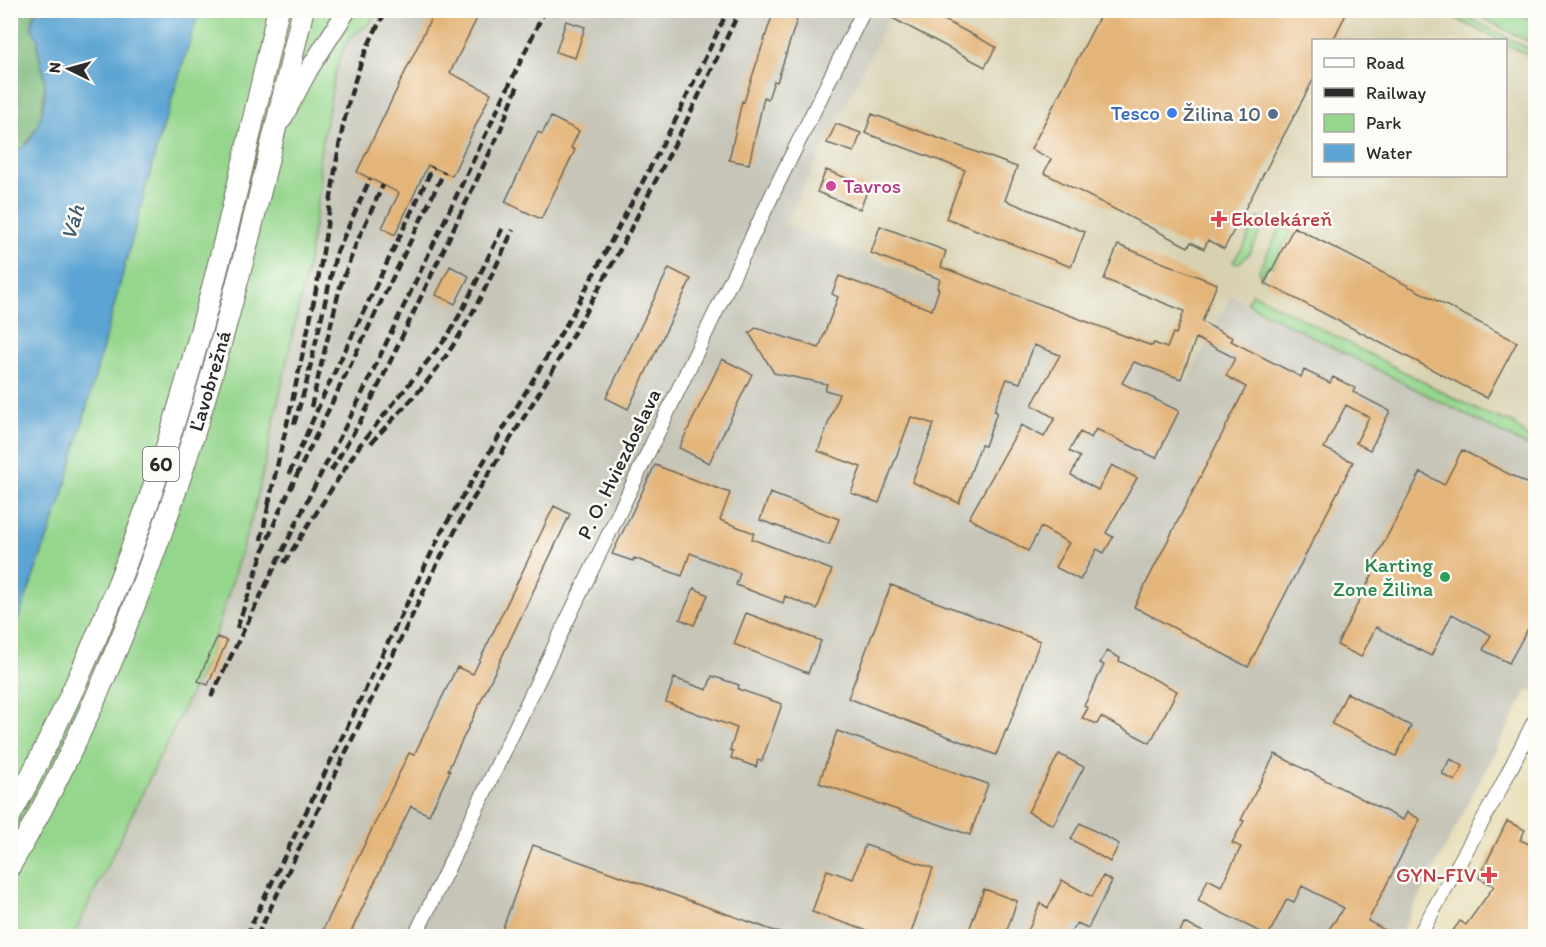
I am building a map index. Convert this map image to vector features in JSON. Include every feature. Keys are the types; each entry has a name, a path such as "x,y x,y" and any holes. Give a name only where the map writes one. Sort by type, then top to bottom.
{"main road":[{"name":"Ľavobrežná","path":"10,816 63,712 88,656 156,480 210,298 278,10"},
{"name":"Ľavobrežná","path":"10,866 52,790 86,720 158,547 200,421 231,314 303,10"},
{"path":"275,133 308,71 347,10"}],"street":[{"name":"P. O. Hviezdoslava","path":"415,936 777,185 864,10"},
{"path":"1419,936 1499,791 1536,718"}],"shaded area":[{"path":"375,11 893,11 785,224 1187,381 1231,295 1535,450 1535,693 1528,689 1399,936 73,936 209,656 256,503 307,269 320,186 319,160 335,74 342,50 353,35 370,23"},
{"path":"893,11 1535,11 1535,450 1231,295 1187,381 784,224"}],"green space":[{"path":"11,11 36,11 32,25 38,39 37,47 45,82 41,121 23,148 16,151 11,150"},
{"path":"199,11 376,12 370,23 353,35 343,50 335,74 319,160 320,186 307,269 256,503 209,656 73,936 11,936 10,639 63,495 156,150"},
{"path":"1441,11 1456,11 1535,52 1535,59 1507,45 1507,39 1497,39"},
{"path":"1469,11 1512,11 1535,22 1535,45"},
{"path":"1259,218 1267,219 1249,254 1239,263 1233,262 1246,242 1253,221"},
{"path":"1281,226 1291,231 1273,267 1268,265 1261,278 1259,270"},
{"path":"1252,293 1481,412 1513,423 1535,446 1535,450 1252,306 1247,302"}],"water":[{"name":"Váh","path":"36,11 199,11 156,150 63,495 11,639 10,177 16,151 30,140 35,131 44,100 44,76 38,39 32,25"}],"building":[{"path":"435,10 481,10 450,73 491,93 452,176 428,165 395,235 382,228 399,193 357,172"},
{"path":"774,10 800,10 777,82 774,81 768,99 764,97 749,164 729,160 742,101 744,102"},
{"path":"877,10 925,10 996,47 985,67"},
{"name":"Tesco","path":"1103,10 1348,10 1334,39 1312,39 1312,82 1224,249 1208,240 1204,249 1191,242 1188,247 1044,173 1051,159 1031,149"},
{"path":"566,21 585,27 575,58 556,52"},
{"path":"872,114 1017,167 1005,200 1085,232 1071,267 946,218 965,170 865,133"},
{"path":"551,117 579,131 571,148 575,150 541,219 505,202 538,132 542,134"},
{"path":"836,124 861,133 854,152 827,143"},
{"path":"826,170 869,187 860,209 817,192"},
{"path":"880,226 946,251 941,267 1152,346 1154,343 1167,348 1173,333 1176,334 1184,311 1104,279 1118,245 1217,284 1202,322 1233,338 1231,341 1301,377 1304,370 1330,383 1333,377 1355,388 1353,392 1390,411 1370,450 1356,443 1369,417 1346,405 1324,448 1353,462 1248,667 1134,607 1246,387 1226,376 1235,358 1196,338 1181,379 1134,362 1122,383 1179,411 1156,458 1096,429 1091,438 1080,432 1069,451 1080,457 1071,475 1098,490 1112,465 1137,478 1106,533 1113,537 1104,553 1097,549 1080,580 1055,567 1069,543 1041,527 1028,551 969,518 1021,425 1044,437 1055,418 1032,405 1060,355 1034,345 1020,383 1007,379 994,411 997,412 985,446 981,445 959,503 912,482 934,424 911,417 879,503 851,493 861,467 818,451 839,394 825,390 827,384 774,373 749,333 756,328 819,348 838,297 832,294 839,276 932,310 940,279 871,253"},
{"path":"1294,227 1517,342 1487,398 1265,283"},
{"path":"450,266 469,276 455,304 436,295"},
{"path":"669,268 691,279 628,409 606,398"},
{"path":"722,359 752,374 709,463 679,448"},
{"path":"1462,450 1536,488 1536,614 1509,663 1483,650 1491,635 1452,614 1431,656 1376,627 1361,657 1337,645 1373,573 1369,571 1421,472 1444,485"},
{"path":"655,465 730,493 720,520 754,533 752,539 832,570 817,609 785,596 783,603 736,585 740,573 690,553 682,576 634,558 633,561 612,554"},
{"path":"770,493 839,519 829,545 760,520"},
{"path":"554,506 570,514 448,770 450,771 429,815 411,806 349,936 320,936 409,753 414,755 457,667 473,674"},
{"path":"891,585 1040,641 996,755 848,698"},
{"path":"694,588 708,595 694,625 680,619"},
{"path":"746,613 821,641 808,673 734,644"},
{"path":"217,637 227,641 208,685 198,681"},
{"path":"1107,651 1120,658 1119,661 1177,691 1150,743 1101,717 1097,724 1082,718 1088,708 1084,706 1104,665 1100,663"},
{"path":"712,676 739,685 738,689 782,704 762,761 758,760 756,767 731,758 733,751 730,750 737,728 666,702 674,678 707,690"},
{"path":"1347,693 1411,726 1396,756 1332,724"},
{"path":"837,731 988,784 970,835 819,783"},
{"path":"1059,754 1084,767 1053,825 1028,812"},
{"path":"1275,754 1403,820 1407,812 1420,819 1368,921 1396,936 1324,936 1344,908 1302,886 1294,902 1287,899 1268,936 1198,901 1208,879 1221,886 1241,847 1232,843 1244,821 1241,820"},
{"path":"1450,759 1463,766 1455,781 1442,774"},
{"path":"1507,821 1525,830 1520,840 1536,847 1536,932 1528,931 1527,936 1449,936 1460,921 1466,925 1494,886 1479,878"},
{"path":"1080,823 1119,844 1110,862 1071,839"},
{"path":"533,845 786,935 500,936"},
{"path":"865,845 933,868 910,936 883,936 812,912 827,870 853,879"},
{"path":"1103,876 1112,881 1088,928 1077,923 1068,936 1026,936 1040,903 1048,908 1062,880 1092,897"},
{"path":"984,889 1017,901 1005,936 967,936"},
{"path":"1184,923 1212,936 1178,936"}],"railway":[{"path":"268,506 320,269 335,169 348,103 358,71 387,10"},
{"path":"211,697 359,400 545,10"},
{"path":"246,936 442,531 572,315 677,117 728,10"},
{"path":"257,936 434,570 468,507 549,377 614,261 686,122 740,10"},
{"path":"331,471 380,383 500,131 518,85"},
{"path":"289,474 326,390 433,167"},
{"path":"237,628 279,512 444,172"},
{"path":"294,424 306,385 336,254 370,179"},
{"path":"311,407 340,287 356,244 383,185"},
{"path":"284,563 360,445 447,337 503,227"},
{"path":"371,443 420,390 447,355 478,303 513,230"},
{"path":"261,540 270,499"}],"place":[{"name":"Tesco","path":"1172,113"},
{"name":"Žilina 10","path":"1273,114"},
{"name":"Tavros","path":"831,186"},
{"name":"Ekolekáreň","path":"1219,219"},
{"name":"Karting Zone Žilina","path":"1445,577"},
{"name":"GYN-FIV","path":"1489,875"}]}
